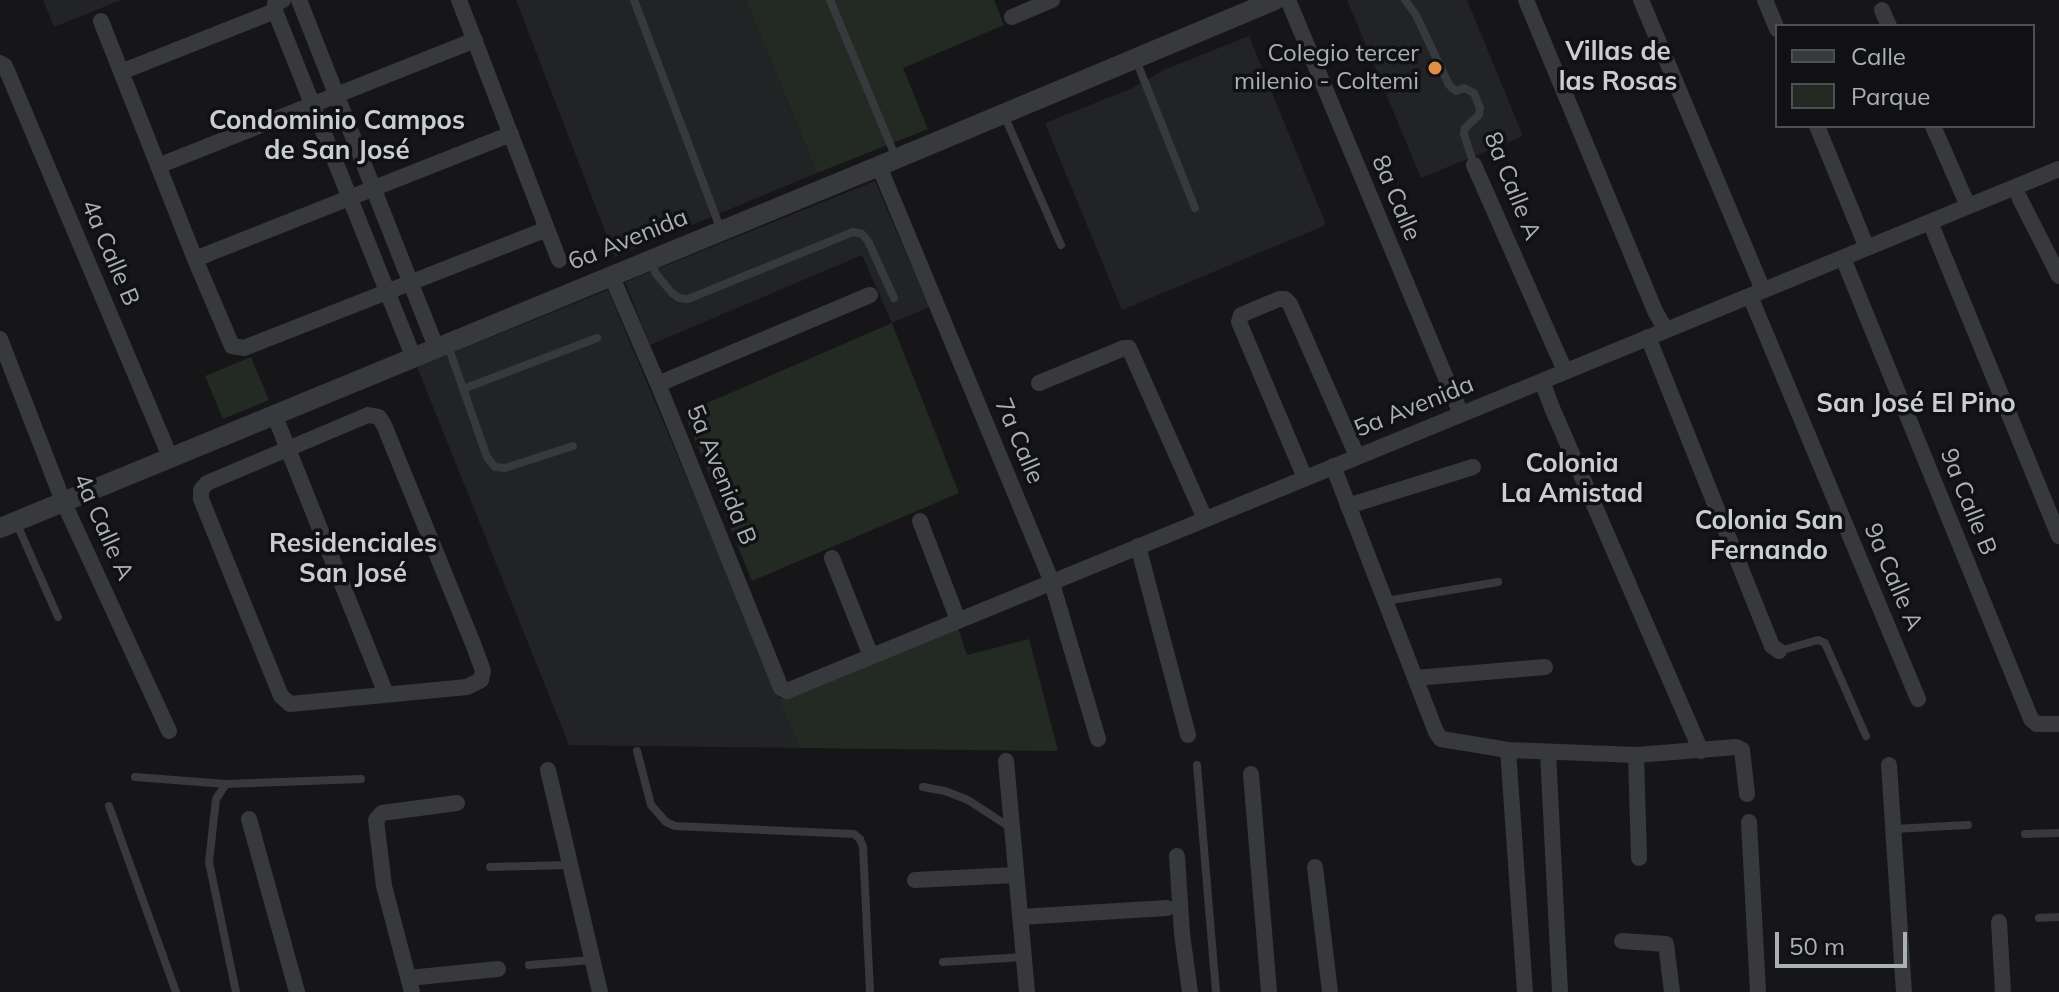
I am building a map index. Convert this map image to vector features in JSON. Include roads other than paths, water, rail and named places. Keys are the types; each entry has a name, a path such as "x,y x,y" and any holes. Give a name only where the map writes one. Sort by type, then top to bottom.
{"street":[{"path":"299,0 410,284 441,344"},
{"path":"459,0 559,260"},
{"path":"1012,17 1052,0"},
{"path":"1526,0 1655,311 1666,330"},
{"name":"9a Calle A","path":"1641,0 1918,699"},
{"path":"1765,0 1775,24"},
{"name":"6a Avenida","path":"8,524 1275,1"},
{"name":"8a Calle","path":"1275,1 1461,414"},
{"path":"121,72 279,6 312,105 413,356"},
{"path":"101,21 232,346 244,348 547,229"},
{"path":"158,166 475,40"},
{"name":"4a Calle B","path":"3,64 171,459"},
{"path":"1818,128 1867,248"},
{"path":"1934,128 1968,206"},
{"path":"195,259 511,134"},
{"name":"7a Calle","path":"887,163 1051,580 1098,739"},
{"name":"8a Calle A","path":"1474,165 1565,371"},
{"name":"5a Avenida","path":"787,691 1051,580 2059,169"},
{"path":"2019,197 2059,276"},
{"path":"1930,222 2059,536"},
{"name":"9a Calle B","path":"1843,258 2031,719 2037,724 2059,724"},
{"name":"5a Avenida B","path":"611,275 781,688 787,691"},
{"path":"658,384 870,295"},
{"path":"1305,478 1239,322 1241,315 1279,299 1285,299 1290,304 1357,456"},
{"path":"1648,337 1772,646 1779,651"},
{"name":"4a Calle A","path":"0,339 63,501 169,731"},
{"path":"1039,383 1129,348 1205,519"},
{"path":"1542,381 1701,751"},
{"path":"274,414 386,694"},
{"path":"368,415 379,417 483,671 481,680 467,687 290,704 281,696 201,499 201,490 207,483 288,449 368,415"},
{"path":"1333,466 1441,739 1508,750 1636,755 1736,747 1742,750 1747,794"},
{"path":"1348,506 1473,467"},
{"path":"920,521 958,620"},
{"path":"1138,546 1188,735"},
{"path":"832,558 871,656"},
{"path":"1415,678 1545,667"},
{"path":"1508,750 1525,992"},
{"path":"1548,752 1560,992"},
{"path":"1636,755 1639,858"},
{"path":"1006,761 1027,992"},
{"path":"1889,765 1904,992"},
{"path":"548,770 600,992"},
{"path":"1251,774 1269,992"},
{"path":"457,803 382,813 376,820 384,886 411,985 498,969"},
{"path":"249,819 297,992"},
{"path":"1749,822 1758,992"},
{"path":"1177,856 1182,934 1190,992 1180,992"},
{"path":"1315,867 1330,992"},
{"path":"915,880 1015,875"},
{"path":"1020,917 1167,908"},
{"path":"1999,922 2003,992"},
{"path":"1622,941 1666,944 1672,992"}],"lane":[{"path":"634,0 721,230"},
{"path":"830,0 887,163"},
{"name":"8a Calle A","path":"1405,0 1416,15 1449,85 1456,91 1464,88 1474,93 1480,108 1479,115 1465,128 1464,134 1474,165"},
{"path":"1136,59 1195,208"},
{"path":"1004,114 1061,245"},
{"path":"650,259 656,274 672,293 688,299 853,232 862,234 868,241 894,298"},
{"path":"463,389 597,338"},
{"path":"441,344 463,389 487,457 495,467 505,468 573,446"},
{"path":"8,524 58,617"},
{"path":"1385,602 1498,582"},
{"path":"1779,651 1818,640 1825,643 1866,736"},
{"path":"637,751 651,805 666,822 675,826 854,834 860,839 863,847 870,992"},
{"path":"1197,765 1216,992"},
{"path":"135,777 226,784 361,779"},
{"path":"226,784 216,799 209,862 236,992"},
{"path":"923,787 968,800 1011,828"},
{"path":"109,806 176,992"},
{"path":"1893,830 1968,825"},
{"path":"2025,834 2059,833"},
{"path":"490,867 570,865"},
{"path":"2039,918 2059,917"},
{"path":"943,962 1024,957"},
{"path":"529,965 593,960"}],"place":[{"name":"Colegio tercer milenio - Coltemi","path":"1435,68"}],"district":[{"name":"Villas de las Rosas","path":"1618,67"},
{"name":"Condominio Campos de San José","path":"337,136"},
{"name":"San José El Pino","path":"1916,404"},
{"name":"Colonia La Amistad","path":"1572,479"},
{"name":"Colonia San Fernando","path":"1769,536"},
{"name":"Residenciales San José","path":"353,559"}]}
